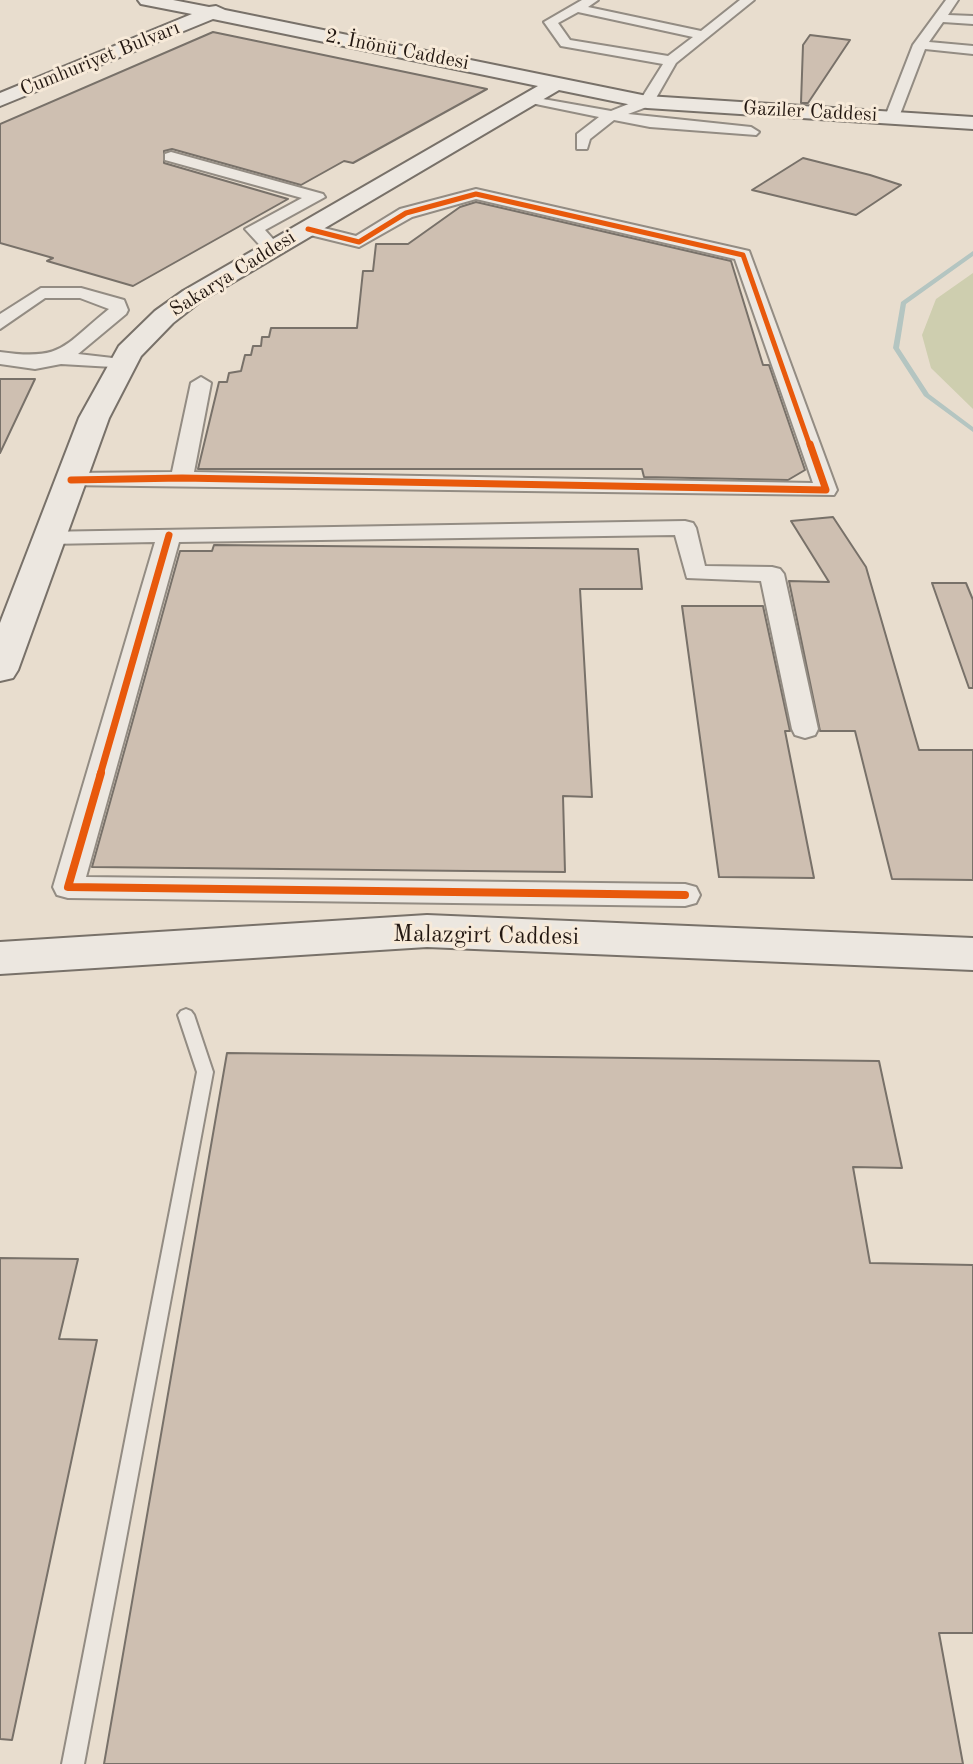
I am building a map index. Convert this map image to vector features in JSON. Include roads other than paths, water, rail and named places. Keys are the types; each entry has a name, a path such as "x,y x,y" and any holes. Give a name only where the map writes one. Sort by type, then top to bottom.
{"street":[{"name":"2. İnönü Caddesi","path":"147,0 191,9 212,6 647,102"},
{"name":"Cumhuriyet Bulvarı","path":"0,100 212,6 243,0"},
{"path":"592,0 550,22 566,43 671,61"},
{"path":"582,146 582,137 610,116 647,102 671,61 748,0"},
{"path":"892,117 920,45 952,0"},
{"path":"575,8 702,35"},
{"path":"624,19 646,8"},
{"name":"Cumhuriyet Bulvarı","path":"0,87 191,9"},
{"path":"939,18 973,20"},
{"path":"920,45 973,50"},
{"name":"Sakarya Caddesi","path":"0,670 94,418 129,352 164,317 192,296 559,82"},
{"path":"531,99 610,116 751,132"},
{"name":"Gaziler Caddesi","path":"647,102 973,123"},
{"path":"171,157 317,197 254,229 273,249"},
{"path":"71,480 182,478 826,490 743,255 476,194 406,213 359,242 308,229"},
{"path":"0,323 41,293 81,293 117,304 119,310 61,358"},
{"path":"0,358 35,363 61,358 123,364"},
{"path":"182,478 201,383"},
{"path":"49,537 685,528 695,573 772,574 805,729"},
{"path":"169,535 68,887 685,895"},
{"name":"Malazgirt Caddesi","path":"0,958 427,931 973,954"}],"lane":[{"path":"73,1764 205,1072 186,1015"}],"waterway":[{"path":"973,253 903,303 896,348 926,395 973,430"}]}
